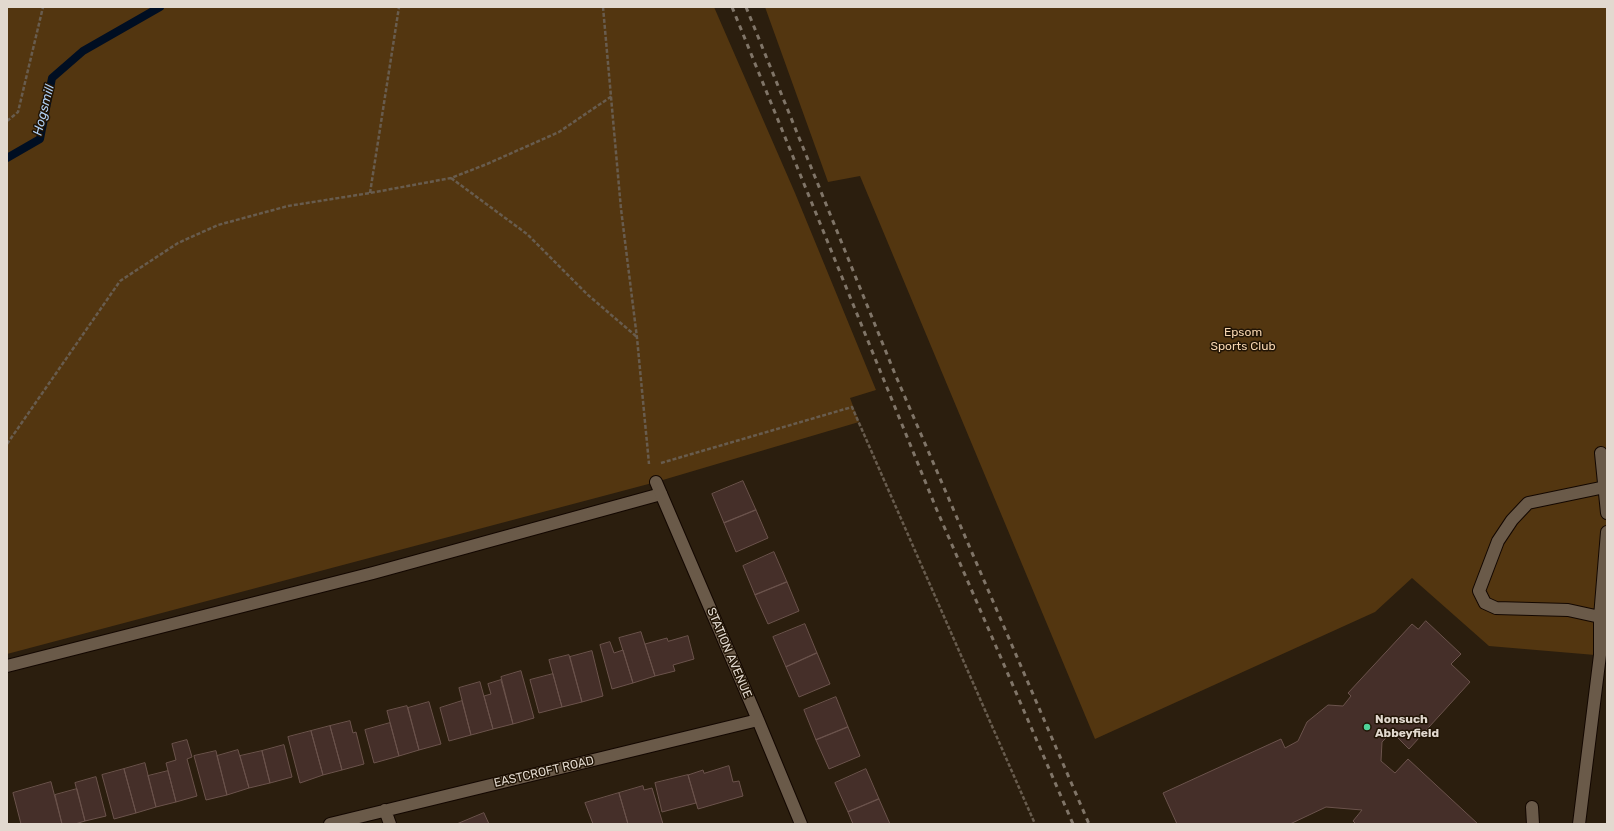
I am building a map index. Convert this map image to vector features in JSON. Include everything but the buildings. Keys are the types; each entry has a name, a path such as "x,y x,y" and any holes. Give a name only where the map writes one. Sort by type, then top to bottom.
{"street":[{"path":"1601,453 1607,513"},
{"name":"STATION AVENUE","path":"656,482 801,824"},
{"path":"1600,617 1568,610 1496,608 1485,603 1480,591 1498,541 1512,520 1528,503 1605,487"},
{"path":"7,666 373,573 661,494"},
{"path":"1580,824 1600,655 1600,617 1607,532"},
{"name":"EASTCROFT ROAD","path":"330,824 758,720"},
{"path":"1532,806 1533,824"},
{"path":"385,810 390,824"}],"path":[{"path":"7,121 18,112 43,7"},
{"path":"370,193 399,7"},
{"path":"603,7 621,209 638,338 649,466 852,406 1035,824"},
{"path":"7,444 120,281 178,243 218,225 288,206 451,178 487,164 559,132 612,96"},
{"path":"451,178 527,234 588,295 638,338"}],"green space":[{"path":"7,7 714,7 795,193 876,390 850,398 859,422 656,482 7,654"},
{"name":"Epsom Sports Club","path":"765,7 1607,7 1607,656 1489,646 1412,578 1375,612 1095,739 860,176 828,182"}],"waterway":[{"name":"Hogsmill","path":"7,158 40,139 52,78 83,51 160,7"}],"railway":[{"path":"732,7 936,508 1073,824"},
{"path":"746,7 895,374 1089,824"}],"place":[{"name":"Nonsuch Abbeyfield","path":"1367,727"}]}
